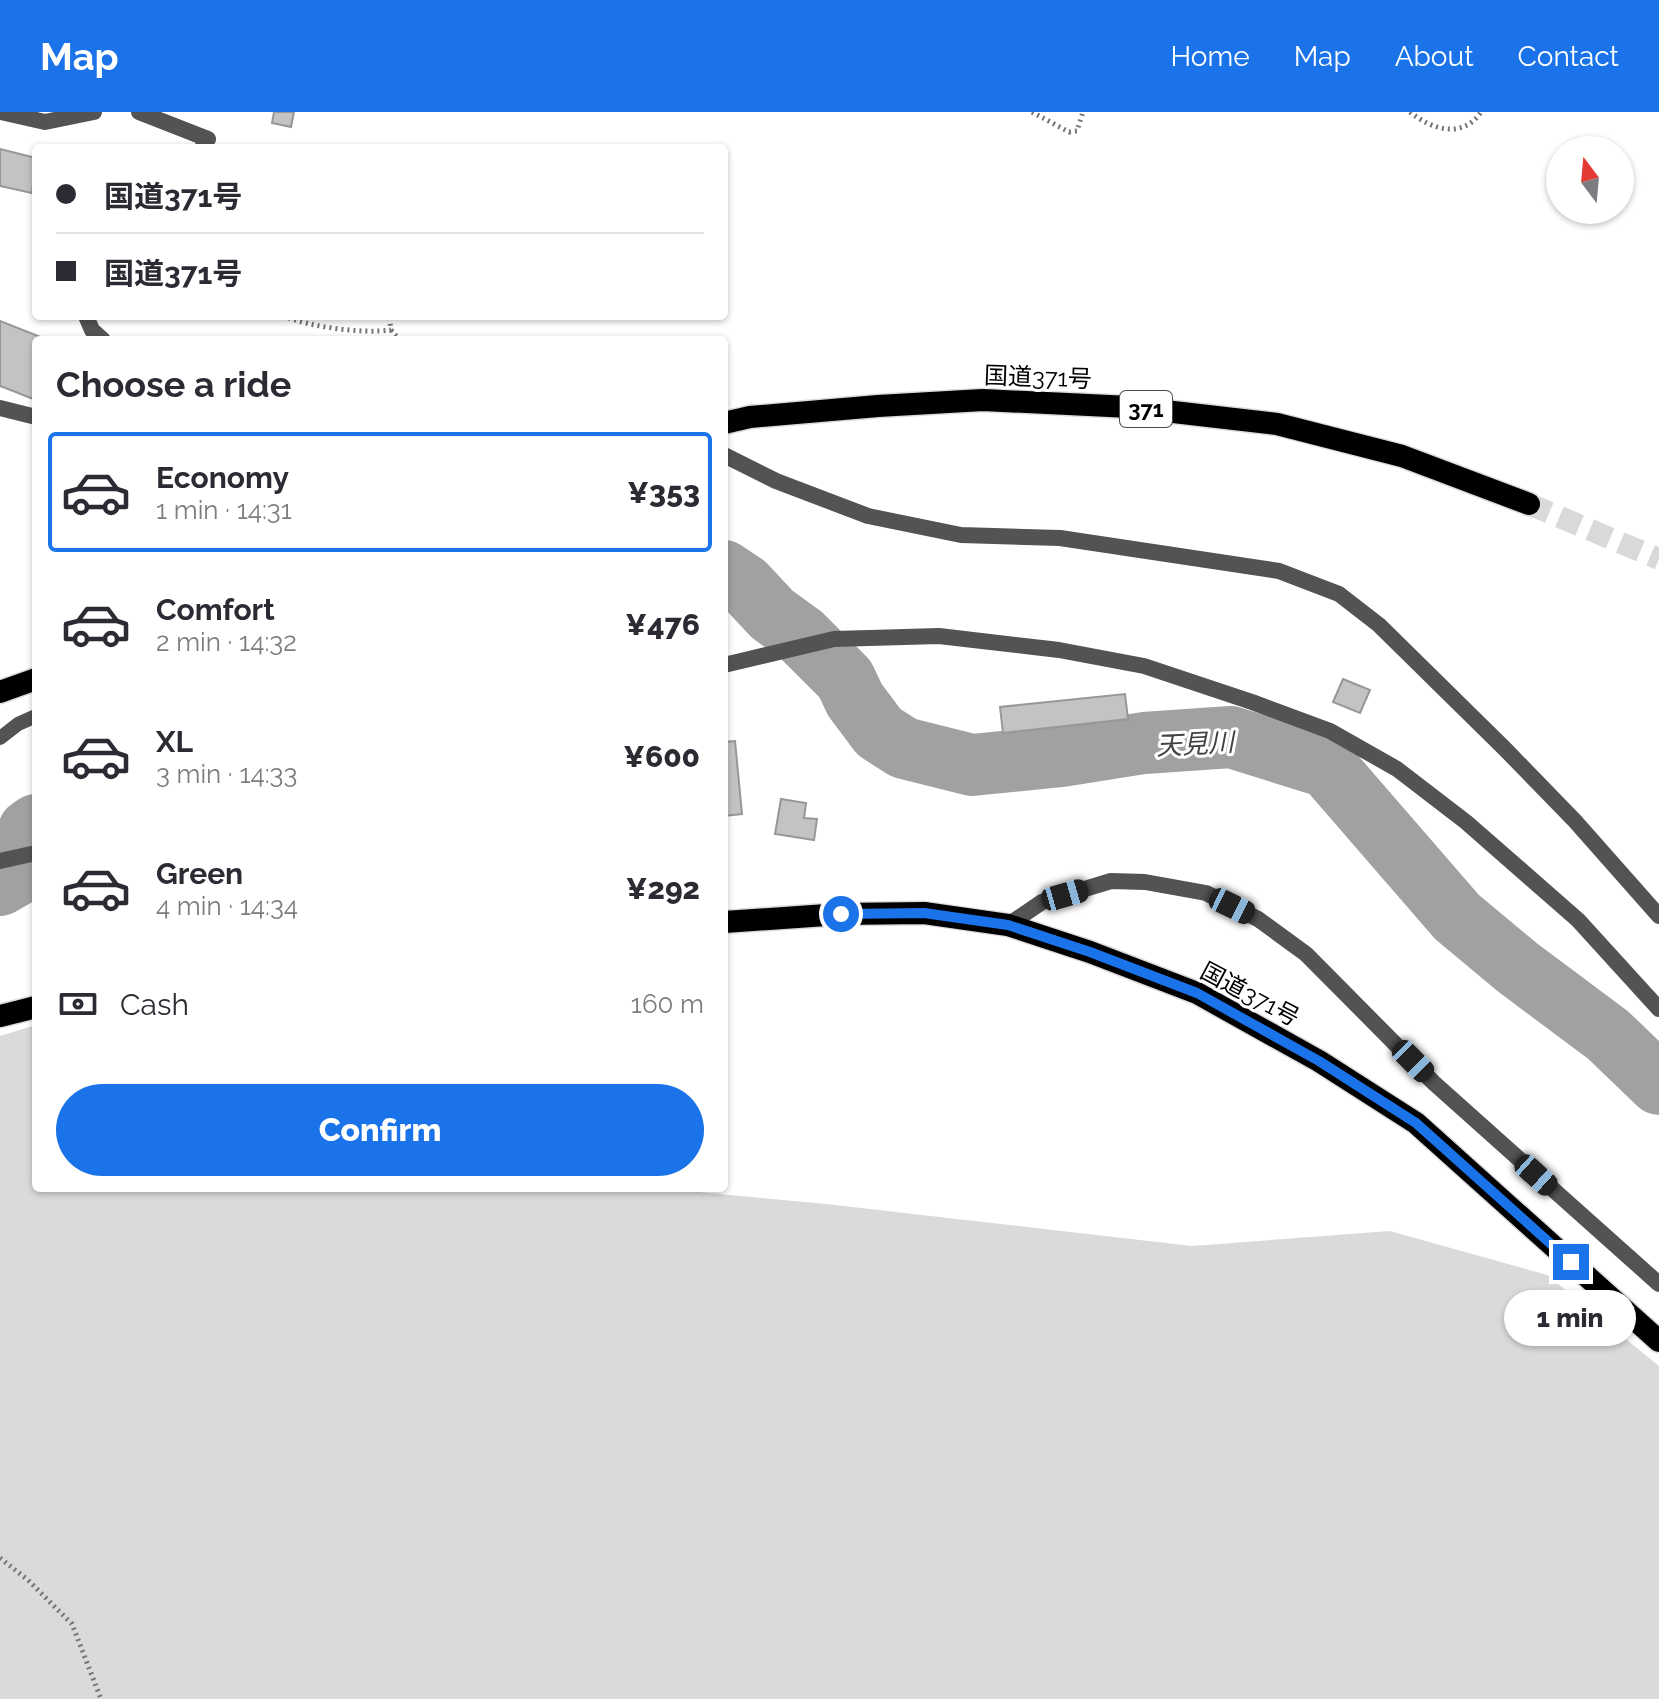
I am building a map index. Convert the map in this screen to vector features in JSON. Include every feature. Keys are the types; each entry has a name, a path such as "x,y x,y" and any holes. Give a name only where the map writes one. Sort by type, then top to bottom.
{"highway":[{"name":"国道371号","path":"728,422 750,417 983,400 1159,411 1277,424 1402,456 1529,504"},
{"path":"0,692 32,680"},
{"name":"国道371号","path":"728,922 841,914 924,913 1008,925 1197,993 1319,1061 1416,1123 1659,1341"},
{"path":"0,1016 32,1008"}],"street":[{"path":"1,112 45,122 94,112"},
{"path":"139,112 208,139 205,144"},
{"path":"0,408 32,416"},
{"path":"728,457 776,481 868,516 961,535 1060,538 1279,571 1339,594 1379,625 1505,749 1575,821 1659,916"},
{"path":"728,664 834,639 939,636 1059,650 1144,666 1330,731 1397,769 1466,822 1578,920 1659,1009"},
{"path":"0,861 32,854"},
{"path":"1008,925 1042,902 1111,881 1145,882 1206,893 1258,919 1306,954 1434,1083 1659,1284"}],"lane":[{"path":"0,738 32,718"}],"path":[{"path":"1032,112 1069,132 1077,131 1083,112"},
{"path":"1410,112 1425,124 1451,130 1474,122 1481,112"},
{"path":"301,320 337,328 391,330"},
{"path":"390,320 391,330 396,336"},
{"path":"0,1558 28,1580 72,1624 101,1699"}],"shaded area":[{"path":"32,1026 32,1192 699,1192 1192,1246 1390,1231 1547,1275 1659,1366 1659,1699 0,1699 0,1036"}],"building":[{"path":"274,112 294,112 291,127 272,123"},
{"path":"0,149 32,157 32,193 0,186"},
{"path":"0,321 38,336 32,336 32,398 0,386"},
{"path":"1343,679 1370,690 1360,713 1333,702"},
{"path":"1125,694 1128,719 1003,733 1000,707"},
{"path":"735,741 742,814 728,816 728,742"},
{"path":"781,799 806,803 804,818 817,819 814,840 775,834"}],"waterway":[{"name":"天見川","path":"728,574 745,585 772,614 801,635 845,679 855,700 879,732 904,748 972,765 1062,756 1144,743 1231,737 1327,767 1457,917 1517,967 1608,1035 1659,1084"},
{"name":"天見川","path":"0,885 19,874 32,828"}],"tunnel":[{"path":"1529,504 1659,559"}],"route":[{"path":"841,914 924,913 1008,925 1197,993 1319,1061 1416,1123 1571,1262"}]}
